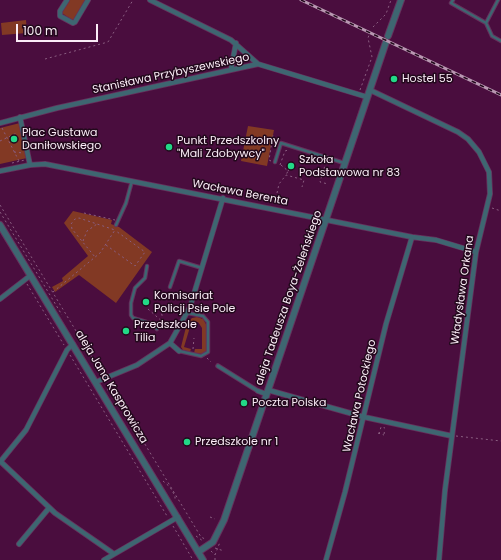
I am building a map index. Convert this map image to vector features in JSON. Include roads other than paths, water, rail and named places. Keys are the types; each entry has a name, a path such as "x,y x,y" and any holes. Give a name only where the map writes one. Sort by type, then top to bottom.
{"street":[{"path":"67,0 60,11 60,16 73,23 76,22 88,0"},
{"path":"150,0 236,43 258,64"},
{"name":"aleja Tadeusza Boya-Żeleńskiego","path":"198,552 213,542 220,530 401,0"},
{"path":"231,69 236,43"},
{"name":"Stanisława Przybyszewskiego","path":"1,125 20,117 258,64 367,97"},
{"name":"Władysława Orkana","path":"370,90 458,132 468,139 479,152 489,172 490,194 476,252 452,436 438,560"},
{"path":"20,117 30,165"},
{"name":"Wacława Berenta","path":"0,171 30,165 45,164 223,198 412,237 436,240 476,252"},
{"path":"96,382 138,365 170,344 188,313 203,268 223,198"},
{"name":"aleja Jana Kasprowicza","path":"0,225 203,560"},
{"name":"Wacława Potockiego","path":"326,560 364,417 386,324 412,237"},
{"path":"0,299 31,275"},
{"path":"73,344 67,350 26,430 0,461 48,508 76,530 114,554"},
{"path":"170,344 179,351"},
{"path":"218,366 258,391 364,417 452,436"},
{"path":"19,544 48,508"},
{"path":"104,560 178,517"}],"lane":[{"path":"453,0 452,4 486,23 492,36 501,41"},
{"path":"486,23 498,0"},
{"path":"275,162 281,143 345,163"},
{"path":"116,225 126,203 132,181"},
{"path":"170,287 179,260 203,268"},
{"path":"147,266 146,278 135,288 131,303 131,315 133,318 153,324 157,329"},
{"path":"179,351 205,355 208,352 208,322 203,316 188,313"}],"railway":[{"path":"301,0 501,95"}],"place":[{"name":"Hostel 55","path":"394,79"},
{"name":"Plac Gustawa Daniłowskiego","path":"14,139"},
{"name":"Punkt Przedszkolny \"Mali Zdobywcy\"","path":"169,147"},
{"name":"Szkoła Podstawowa nr 83","path":"291,166"},
{"name":"Komisariat Policji Psie Pole","path":"146,302"},
{"name":"Przedszkole Tilia","path":"126,331"},
{"name":"Poczta Polska","path":"244,403"},
{"name":"Przedszkole nr 1","path":"187,442"}]}
